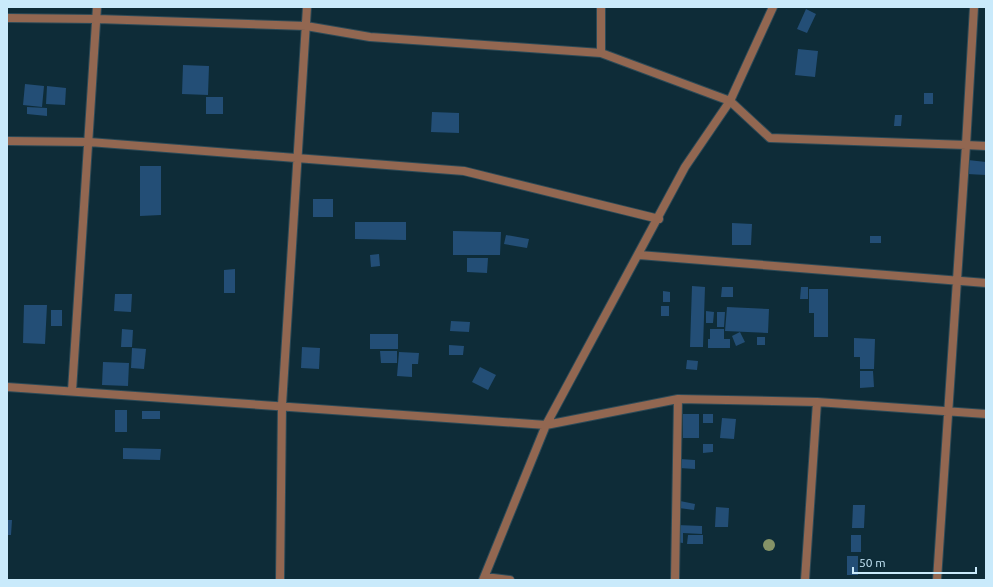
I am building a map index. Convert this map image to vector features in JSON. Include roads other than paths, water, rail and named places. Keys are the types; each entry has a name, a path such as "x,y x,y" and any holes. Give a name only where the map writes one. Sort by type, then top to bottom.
{"street":[{"path":"72,391 97,7"},
{"path":"280,580 282,405 307,7"},
{"path":"601,53 602,7"},
{"path":"510,580 484,578 546,426 685,167 730,101 773,7"},
{"path":"937,580 974,7"},
{"path":"7,18 96,19 306,26 370,37 601,53 730,101 770,138 986,146"},
{"path":"7,141 89,142 464,171 658,219"},
{"path":"639,255 957,282 986,283"},
{"path":"7,387 282,405 546,426 678,399 817,402 986,414"},
{"path":"675,580 678,399"},
{"path":"805,580 817,402"}]}
